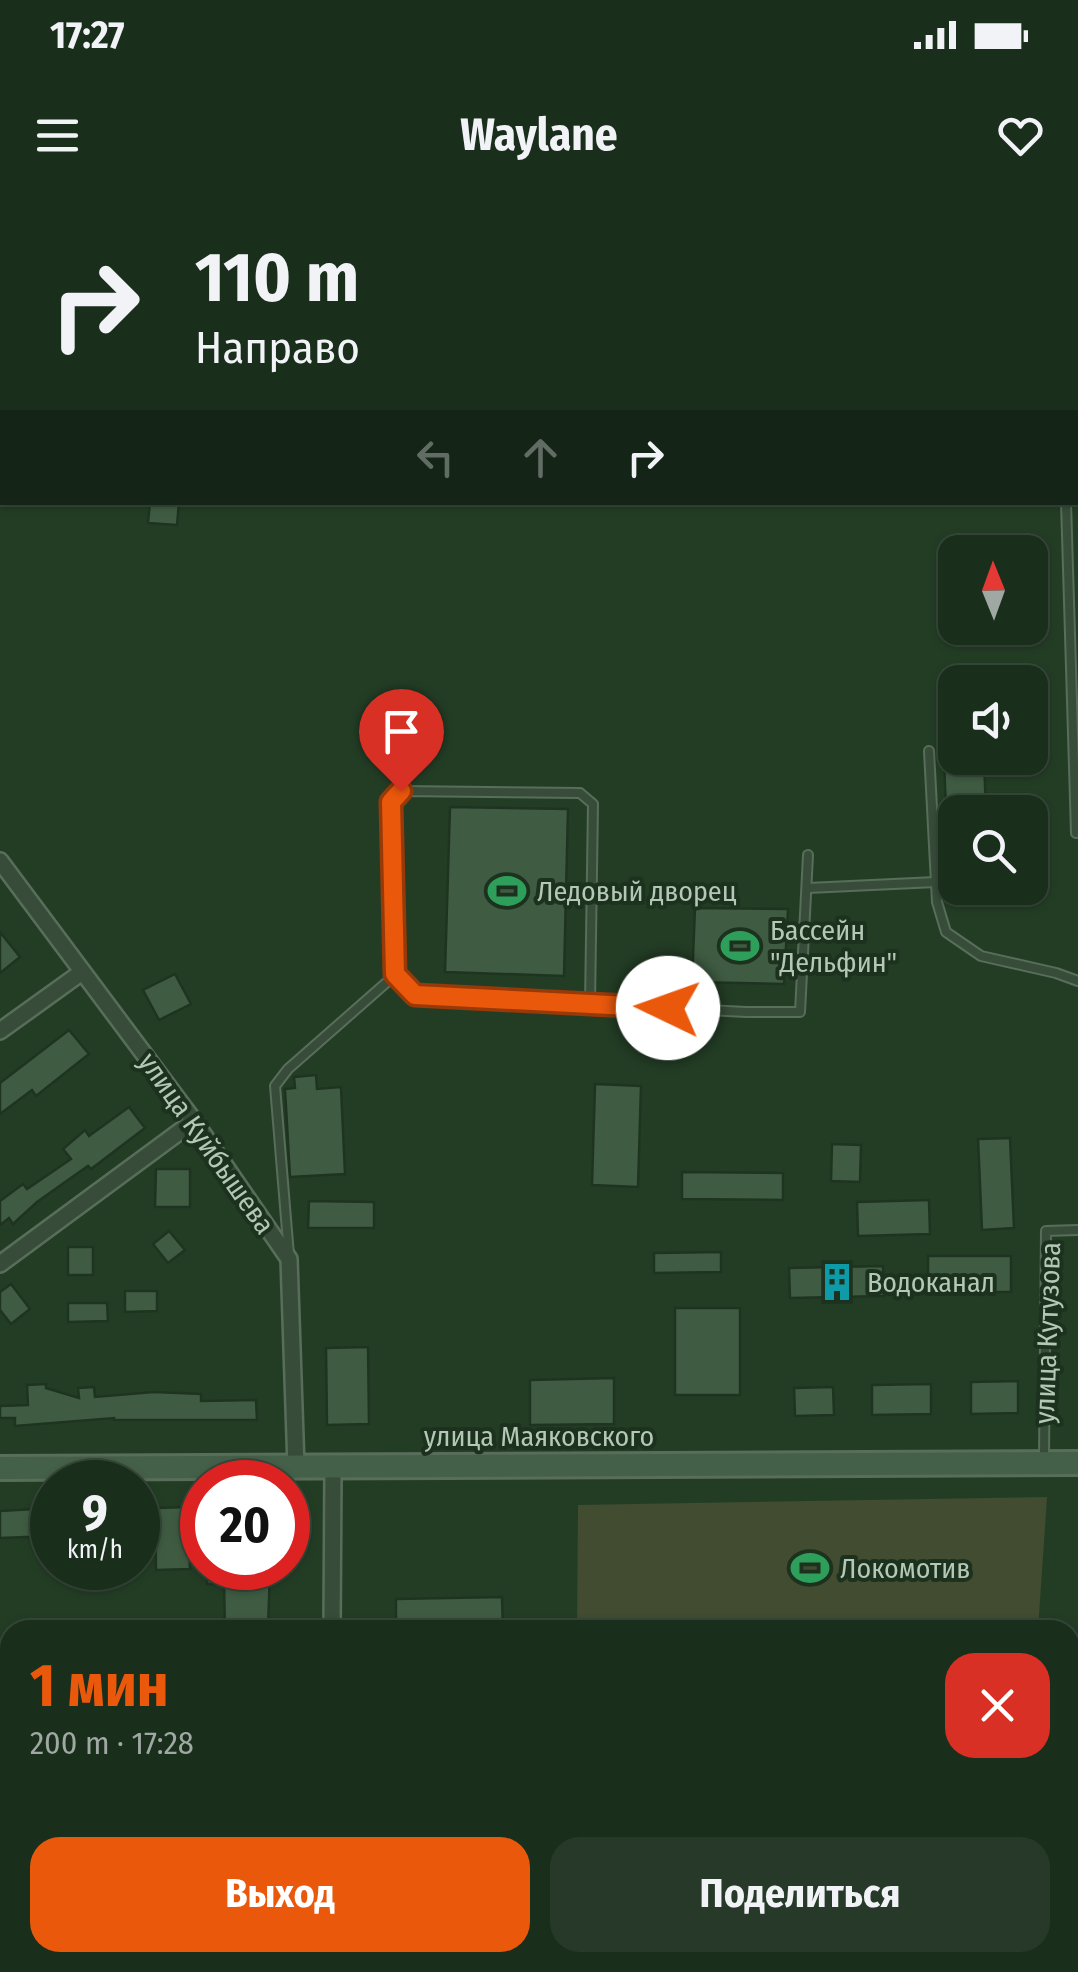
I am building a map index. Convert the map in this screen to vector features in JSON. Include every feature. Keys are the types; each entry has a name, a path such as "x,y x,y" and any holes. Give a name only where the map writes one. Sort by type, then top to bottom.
{"main road":[{"name":"улица Маяковского","path":"310,1468 1078,1464"},
{"name":"улица Маяковского","path":"0,1468 180,1468"}],"street":[{"name":"улица Куйбышева","path":"0,861 194,1121 289,1259 296,1460"},
{"path":"0,1031 82,972"},
{"path":"0,1264 194,1121"},
{"path":"332,1620 333,1467"}],"lane":[{"path":"1066,505 1076,834"},
{"path":"929,752 937,902 946,932 982,956 1078,981"},
{"path":"590,1004 593,804 580,793 401,791 391,802 395,974 415,995 590,1004 746,1012 800,1012 808,855"},
{"path":"808,888 936,882"},
{"path":"289,1259 276,1086 288,1070 395,974"},
{"name":"улица Кутузова","path":"1044,1464 1046,1231 1078,1230"}],"green space":[{"name":"Локомотив","path":"1047,1497 1039,1620 577,1620 578,1505"}],"building":[{"path":"150,505 179,505 177,525 148,523"},
{"path":"945,775 985,775 985,795 945,795"},
{"name":"Ледовый дворец","path":"450,807 568,809 564,976 445,972"},
{"name":"Бассейн \"Дельфин\"","path":"695,908 788,909 784,984 692,982"},
{"path":"0,932 20,957 0,973"},
{"path":"175,974 191,1004 159,1020 143,990"},
{"path":"69,1030 89,1054 36,1096 32,1090 0,1114 0,1083"},
{"path":"316,1075 317,1089 341,1087 345,1174 290,1177 285,1089 295,1088 294,1077"},
{"path":"595,1084 641,1086 638,1187 592,1185"},
{"path":"129,1107 145,1128 91,1169 88,1166 37,1202 13,1224 9,1218 0,1225 0,1201 23,1184 27,1189 71,1159 63,1149 85,1130 89,1136"},
{"path":"1010,1138 1014,1228 982,1230 978,1139"},
{"path":"832,1144 861,1145 860,1182 831,1181"},
{"path":"156,1169 190,1169 190,1207 155,1207"},
{"path":"682,1172 783,1173 783,1200 682,1199"},
{"path":"929,1200 930,1234 858,1236 857,1202"},
{"path":"309,1201 374,1202 374,1228 308,1228"},
{"path":"169,1231 185,1250 168,1263 153,1244"},
{"path":"68,1247 93,1247 93,1275 68,1275"},
{"path":"721,1252 721,1272 654,1273 654,1253"},
{"path":"928,1256 1011,1256 1011,1292 928,1292"},
{"name":"Водоканал","path":"883,1266 884,1296 790,1298 789,1268"},
{"path":"11,1284 30,1309 11,1324 0,1310 0,1292"},
{"path":"125,1291 157,1291 157,1311 125,1312"},
{"path":"68,1303 107,1303 108,1321 68,1322"},
{"path":"675,1308 740,1308 740,1395 675,1395"},
{"path":"368,1347 369,1424 327,1425 326,1348"},
{"path":"614,1378 614,1424 530,1425 530,1380"},
{"path":"1018,1381 1018,1413 971,1414 971,1382"},
{"path":"46,1384 46,1388 79,1398 78,1388 94,1387 95,1397 154,1392 201,1394 201,1401 256,1400 257,1420 114,1418 15,1426 15,1418 0,1418 0,1406 28,1405 27,1385"},
{"path":"931,1384 931,1414 872,1415 872,1385"},
{"path":"833,1387 834,1415 795,1416 794,1388"},
{"path":"180,1507 180,1569 160,1570 160,1508"},
{"path":"30,1509 30,1537 0,1538 0,1511"},
{"path":"224,1590 269,1590 268,1620 225,1620"},
{"path":"502,1597 503,1620 396,1620 396,1599"}],"place":[{"name":"Ледовый дворец","path":"507,891"},
{"name":"Бассейн \"Дельфин\"","path":"740,946"},
{"name":"Водоканал","path":"837,1282"},
{"name":"Локомотив","path":"810,1568"}],"route":[{"path":"401,791 391,802 395,974 415,995 668,1008"}]}
